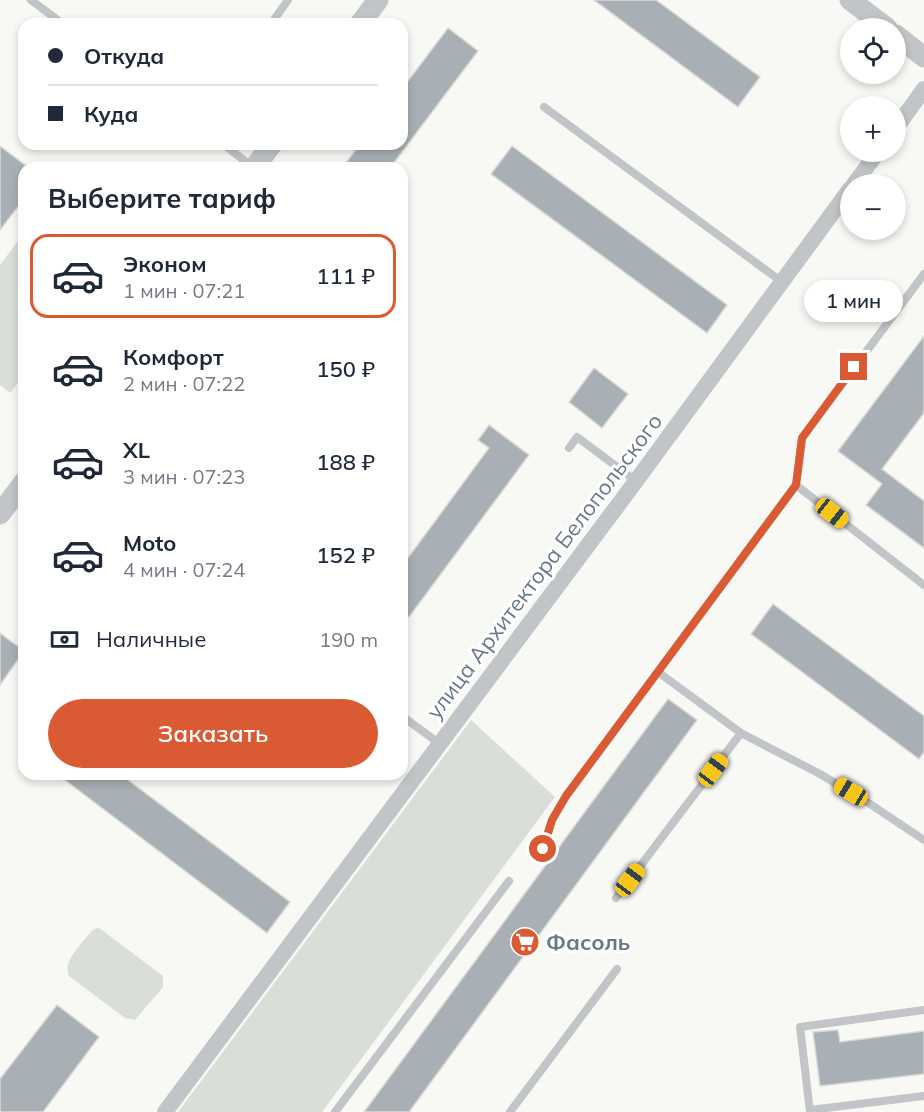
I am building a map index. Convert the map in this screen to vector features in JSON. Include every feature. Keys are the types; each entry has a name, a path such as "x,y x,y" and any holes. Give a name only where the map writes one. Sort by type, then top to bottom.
{"street":[{"path":"364,18 378,0"},
{"path":"850,0 874,18"},
{"path":"906,43 924,57"},
{"path":"906,114 924,89"},
{"name":"улица Архитектора Белопольского","path":"165,1112 636,481 840,203"},
{"path":"0,514 18,490"}],"lane":[{"path":"31,0 55,18"},
{"path":"275,18 288,0"},
{"path":"544,107 782,282"},
{"path":"231,150 246,162"},
{"path":"543,849 552,820 566,796 796,485 802,438 923,278"},
{"path":"569,448 577,436 636,481"},
{"path":"796,485 923,583"},
{"path":"658,672 741,733 820,774 924,840"},
{"path":"408,720 440,744"},
{"path":"616,898 741,733"},
{"path":"335,1112 509,881"},
{"path":"510,1112 617,969"},
{"path":"924,1010 800,1027 810,1111 924,1096"}],"shaded area":[{"path":"18,241 18,383 10,393 0,385 0,265"},
{"path":"471,720 555,797 322,1112 178,1112"},
{"path":"99,928 163,976 163,987 135,1020 125,1018 69,976 70,959 90,933"}],"building":[{"path":"594,0 656,0 760,77 738,107"},
{"path":"448,28 478,51 408,144 408,81"},
{"path":"0,146 21,162 18,162 18,207 0,230"},
{"path":"512,146 727,305 707,333 491,174"},
{"path":"356,150 404,150 395,162 346,162"},
{"path":"924,336 924,413 882,469 924,501 924,548 866,505 882,484 838,451"},
{"path":"594,368 628,394 602,428 569,402"},
{"path":"489,425 529,455 409,617 408,558 489,448 478,440"},
{"path":"773,604 924,716 924,752 919,759 751,634"},
{"path":"0,633 18,646 18,660 0,685"},
{"path":"668,699 697,720 409,1112 364,1112"},
{"path":"65,780 128,780 290,902 267,933"},
{"path":"57,1005 99,1037 43,1112 0,1112 0,1079"},
{"path":"838,1030 840,1042 924,1031 924,1074 820,1086 813,1032"}],"place":[{"name":"Фасоль","path":"525,942"}],"route":[{"path":"543,849 552,820 566,796 796,485 802,438 854,367"}]}
